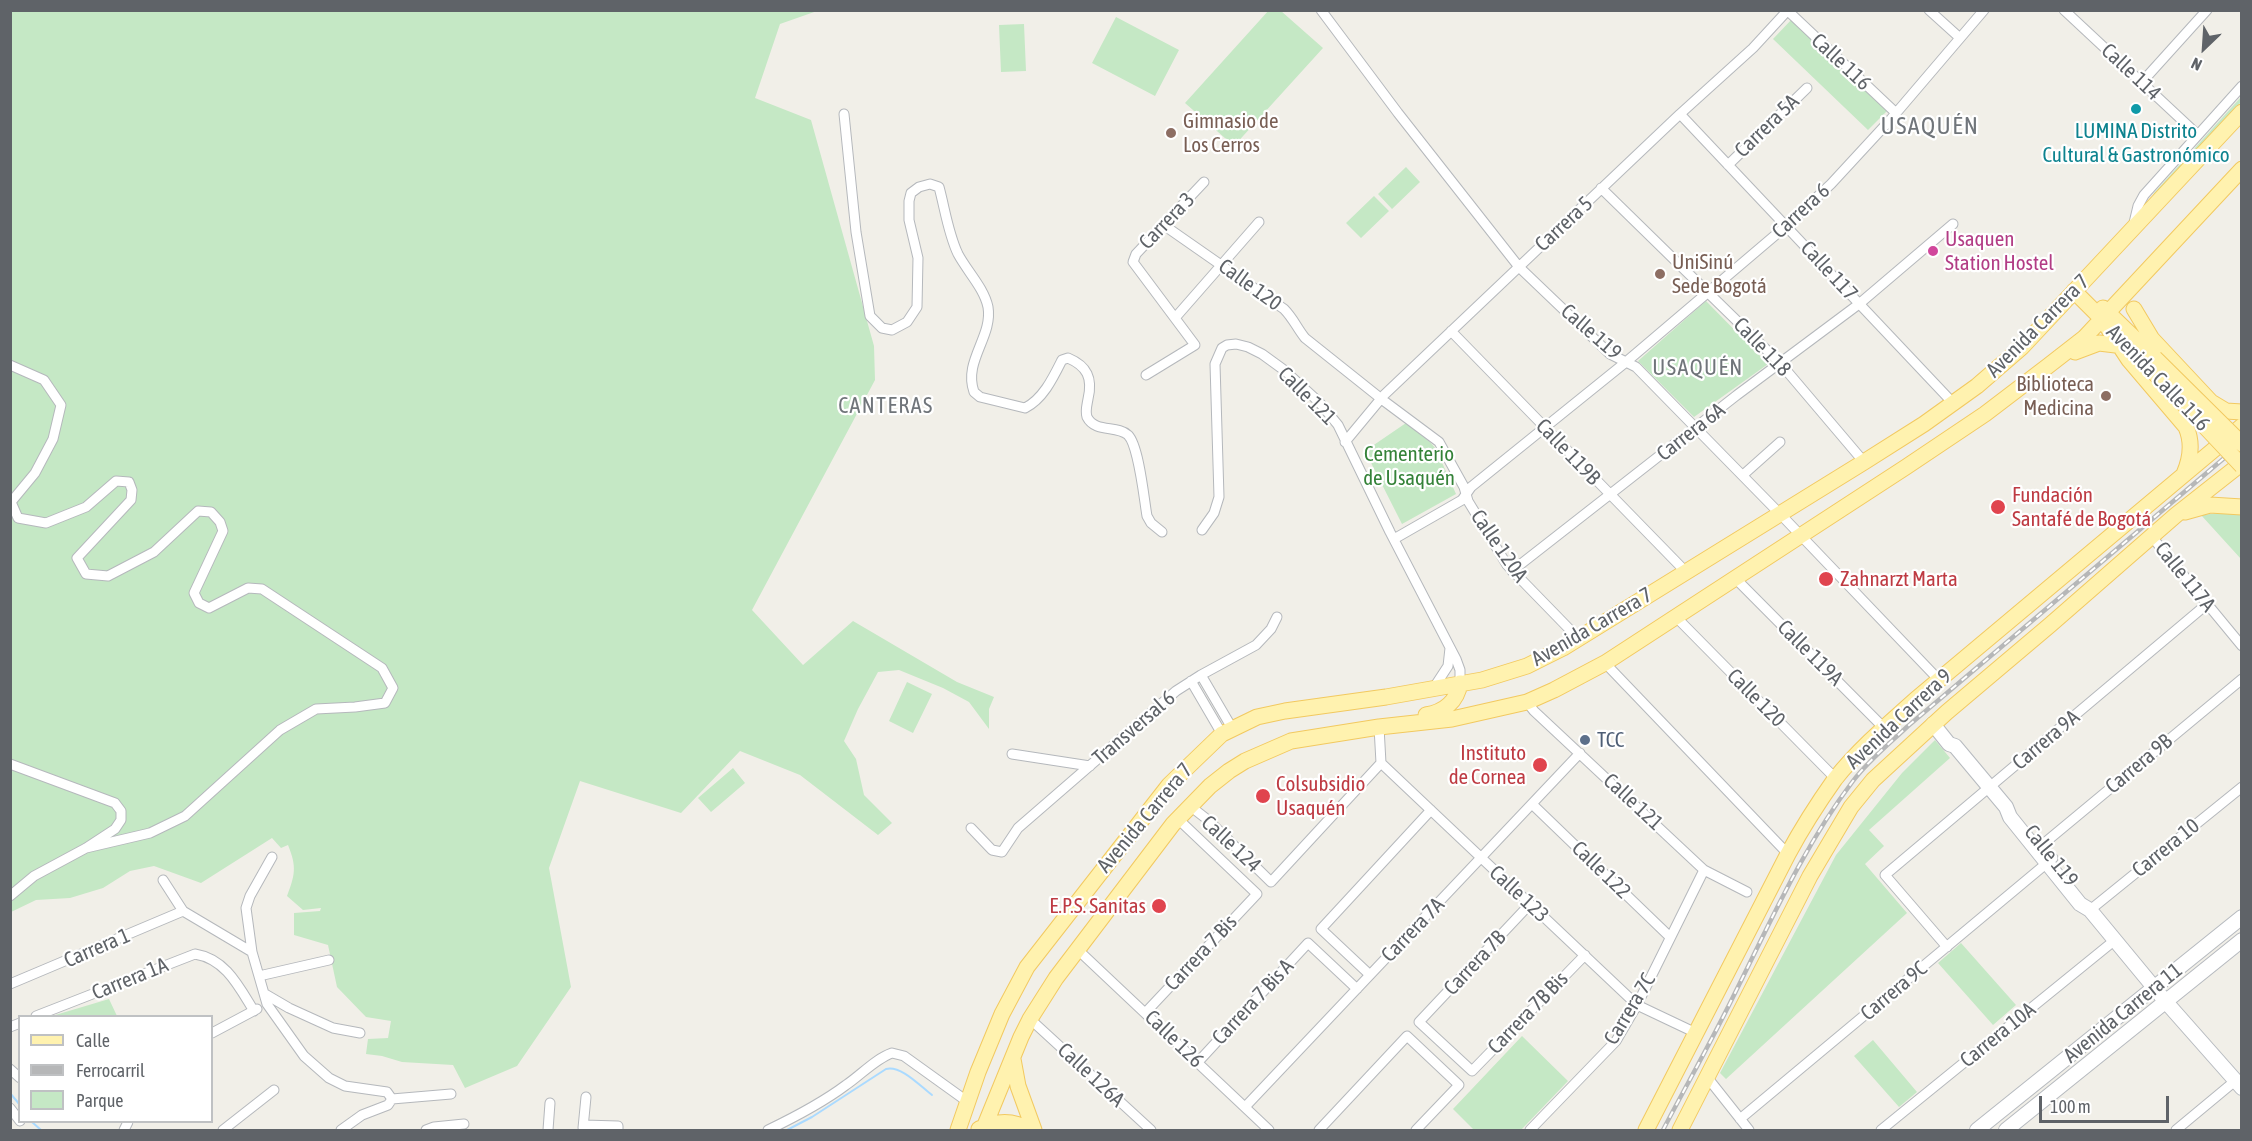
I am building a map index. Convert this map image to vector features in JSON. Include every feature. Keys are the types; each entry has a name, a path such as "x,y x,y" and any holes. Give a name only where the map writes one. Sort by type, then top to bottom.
{"main road":[{"name":"Avenida Carrera 7","path":"958,1131 1002,1014 1027,967 1169,785 1227,731 1257,717 1285,711 1482,680 1527,666 1578,638 1864,462 1953,403 2008,361 2241,112"},
{"name":"Avenida Carrera 7","path":"979,1130 1030,1018 1077,949 1178,819 1229,771 1291,741 1380,727 1452,719 1527,702 1605,663 1971,424 2048,366 2084,338 2241,169"},
{"path":"2129,349 2136,283"},
{"name":"Avenida Calle 116","path":"2077,288 2105,316 2129,349 2151,362 2241,444"},
{"path":"2134,309 2152,339 2211,402 2226,411 2241,412"},
{"path":"2048,366 2090,345 2106,342 2129,349 2179,416 2190,435 2191,450 2183,475"},
{"name":"Avenida Calle 116","path":"2151,362 2241,465"},
{"name":"Avenida Carrera 9","path":"1646,1131 1788,854 1806,821 1836,779 1884,728 1939,680 2241,426"},
{"name":"Avenida Carrera 9","path":"1680,1131 1810,876 1842,821 1873,780 1935,722 2176,515 2241,465"},
{"path":"2176,515 2210,505 2241,507"},
{"path":"1353,731 1388,721 1438,713 1445,709 1455,697 1460,683"},
{"name":"Calle 119","path":"1935,722 1949,744 1955,746 2006,807 2010,817 2050,860 2080,904 2090,910 2238,1084"},
{"name":"Avenida Carrera 11","path":"1977,1131 2241,917"},
{"name":"Avenida Carrera 11","path":"2006,1131 2241,940"},
{"path":"1013,1056 1018,1086 1034,1131"},
{"path":"967,1108 979,1130 1002,1121 1012,1122 1029,1131"}],"street":[{"name":"Calle 119","path":"1321,10 1398,113 1519,267 1610,354 1636,367 1939,680"},
{"path":"1929,10 1960,38"},
{"name":"Carrera 6","path":"1394,539 1462,500 1470,487 1626,362 1786,225 1831,184 1896,113 1984,10"},
{"name":"Calle 114","path":"2064,10 2198,135"},
{"path":"2073,19 2081,10"},
{"path":"2142,82 2207,10"},
{"name":"Carrera 5","path":"1345,442 1380,398 1680,114 1754,48 1787,11"},
{"name":"Calle 116","path":"1787,11 1896,113"},
{"path":"2132,229 2139,202 2241,86"},
{"name":"Carrera 5A","path":"1728,165 1807,88"},
{"path":"844,114 856,232 870,316 882,328 892,330 907,322 917,307 918,258 909,220 909,201 911,194 919,187 930,184 939,187 958,253 985,298 988,308 985,333 974,358 972,370 974,392 980,397 1025,408 1035,403 1041,396 1062,360 1068,358 1080,363 1089,381 1090,390 1086,413 1089,420 1095,425 1124,432 1130,437 1136,450 1147,516 1151,523 1162,532"},
{"name":"Calle 117","path":"1680,114 1953,403"},
{"name":"Carrera 3","path":"1175,318 1133,262 1136,254 1165,226 1204,182"},
{"name":"Calle 118","path":"1601,188 1780,363 1864,462"},
{"path":"1146,375 1195,345 1175,318 1259,222"},
{"name":"Carrera 6A","path":"1512,571 1859,304 1953,224"},
{"name":"Calle 120","path":"1165,226 1284,309 1294,318 1298,330 1305,338 1380,398"},
{"name":"Calle 119B","path":"1451,331 1686,572"},
{"name":"Calle 121","path":"1202,530 1214,513 1219,497 1215,364 1222,348 1236,344 1262,354 1284,370 1319,402 1338,425 1450,648 1460,670 1460,683"},
{"path":"10,365 44,380 61,405 53,439 35,473 11,502 18,518 46,523 86,507 116,481 129,482 132,490 131,500 77,558 86,574 108,576 154,552 198,511 211,512 220,522 223,531 194,593 199,603 209,608 248,588 262,589 382,668 393,688 385,703 316,709 280,730 185,816 150,833 86,848"},
{"name":"Calle 120A","path":"1380,398 1439,442 1468,501 1512,571 1578,638"},
{"path":"1743,476 1780,442"},
{"name":"Calle 117A","path":"2152,537 2241,646"},
{"name":"Calle 119A","path":"1735,578 1884,728"},
{"name":"Carrera 9A","path":"1947,947 1885,875 2207,604"},
{"name":"Transversal 6","path":"971,828 992,850 1002,852 1018,828 1161,703 1191,681 1256,645 1267,634 1277,617"},
{"name":"Calle 120","path":"1676,617 1836,779"},
{"path":"1433,688 1448,666 1450,648"},
{"path":"1605,663 1788,854"},
{"path":"1202,675 1227,731"},
{"name":"Carrera 9B","path":"2039,847 2241,679"},
{"path":"1191,681 1227,731"},
{"name":"Calle 121","path":"1527,702 1704,870 1747,892"},
{"path":"1380,727 1381,763"},
{"name":"Carrera 7A","path":"1245,1107 1580,753"},
{"path":"1012,754 1090,766"},
{"name":"Calle 123","path":"1381,763 1637,1005 1696,1033"},
{"name":"Calle 124","path":"1190,806 1208,820 1271,882 1381,763"},
{"path":"10,764 115,802 121,811 121,820 115,829 86,848 34,876 10,896"},
{"name":"Carrera 10","path":"2090,910 2241,787"},
{"name":"Calle 122","path":"1532,804 1670,936"},
{"path":"1370,975 1321,929 1431,810"},
{"name":"Calle 124","path":"1178,819 1257,894"},
{"path":"272,857 250,896 246,908 252,952 267,1004 304,1056 329,1078 345,1086 387,1092 392,1099"},
{"name":"Carrera 9C","path":"1740,1119 2050,860"},
{"name":"Carrera 7C","path":"1530,1131 1616,1041 1637,1005 1704,870"},
{"path":"163,880 183,911 252,952"},
{"name":"Carrera 7 Bis","path":"1146,1012 1257,894"},
{"name":"Carrera 7B","path":"1472,1071 1419,1022 1530,904"},
{"name":"Carrera 1","path":"10,984 183,911"},
{"name":"Carrera 10A","path":"1881,1131 2115,940"},
{"name":"Carrera 7 Bis A","path":"1198,1062 1308,942 1357,989"},
{"name":"Calle 126","path":"1077,949 1269,1131"},
{"name":"Carrera 1A","path":"41,1015 190,955 203,955 223,967 233,977 254,1011"},
{"name":"Carrera 7B Bis","path":"1472,1071 1585,955"},
{"path":"259,976 329,960"},
{"path":"264,994 333,1028 360,1033"},
{"path":"213,1032 267,1004"},
{"name":"Calle 126A","path":"1030,1018 1151,1131"},
{"path":"1319,1131 1407,1036 1459,1085 1416,1131"},
{"path":"768,1131 837,1092 886,1055 898,1053 967,1108"},
{"path":"1707,1077 1749,1131"},
{"path":"2176,1131 2238,1084"},
{"path":"223,1131 274,1090"},
{"path":"392,1099 451,1094"},
{"path":"586,1097 583,1128 618,1128"},
{"path":"341,1131 362,1115 388,1105 392,1099"},
{"path":"548,1131 550,1103"},
{"path":"10,1119 22,1125"},
{"path":"426,1131 434,1127 464,1124"}],"green space":[{"path":"1269,10 1281,11 1323,48 1234,146 1185,103"},
{"path":"10,11 817,11 780,24 755,98 811,120 874,346 875,380 752,610 803,665 853,621 957,682 994,697 989,709 989,729 969,702 943,688 899,670 878,672 844,741 856,759 864,795 892,823 878,835 800,775 740,751 681,813 580,781 549,868 571,987 517,1066 465,1088 453,1065 402,1062 366,1054 368,1039 388,1038 391,1021 366,1017 337,987 328,945 294,935 294,913 320,911 321,908 303,910 287,896 293,876 293,859 288,845 281,848 272,838 201,883 154,866 130,871 103,888 70,898 36,900 11,912"},
{"path":"1116,17 1179,50 1155,96 1092,63"},
{"path":"1792,19 1887,111 1868,130 1773,39"},
{"path":"1024,24 1026,71 1001,72 999,25"},
{"path":"2241,97 2241,102 2148,205 2154,193"},
{"path":"1406,167 1420,182 1392,209 1378,194"},
{"path":"1374,196 1389,211 1361,238 1346,223"},
{"path":"1706,301 1768,364 1694,417 1638,361"},
{"name":"Cementerio de Usaquén","path":"1406,423 1436,449 1456,494 1402,524 1365,451"},
{"path":"2227,512 2241,515 2241,559 2201,515"},
{"path":"907,682 932,694 913,733 889,721"},
{"path":"1935,740 1950,758 1869,830 1884,846 1865,864 1907,913 1726,1079 1720,1073 1836,855 1902,773"},
{"path":"733,768 745,783 711,812 698,798"},
{"path":"1961,943 2016,1005 1993,1025 1938,963"},
{"path":"109,999 117,1015 55,1015"},
{"path":"1522,1036 1568,1081 1521,1130 1474,1130 1453,1109"},
{"path":"1873,1040 1917,1092 1899,1107 1854,1056"}],"waterway":[{"path":"787,1130 812,1117 886,1069 904,1073 932,1095"},
{"path":"10,1093 18,1103"},
{"path":"33,1123 41,1130"}],"railway":[{"path":"1663,1130 1803,859 1835,806 1859,774 1908,726 2242,443"}],"place":[{"name":"LUMINA Distrito Cultural & Gastronómico","path":"2136,109"},
{"name":"Gimnasio de Los Cerros","path":"1171,133"},
{"name":"Usaquen Station Hostel","path":"1933,251"},
{"name":"UniSinú Sede Bogotá","path":"1660,274"},
{"name":"Biblioteca Medicina","path":"2106,396"},
{"name":"Fundación Santafé de Bogotá","path":"1998,507"},
{"name":"Zahnarzt Marta","path":"1826,579"},
{"name":"TCC","path":"1585,740"},
{"name":"Instituto de Cornea","path":"1540,765"},
{"name":"Colsubsidio Usaquén","path":"1263,796"},
{"name":"E.P.S. Sanitas","path":"1159,906"}],"district":[{"name":"USAQUÉN","path":"1930,126"},
{"name":"USAQUÉN","path":"1698,368"},
{"name":"CANTERAS","path":"886,406"}]}
